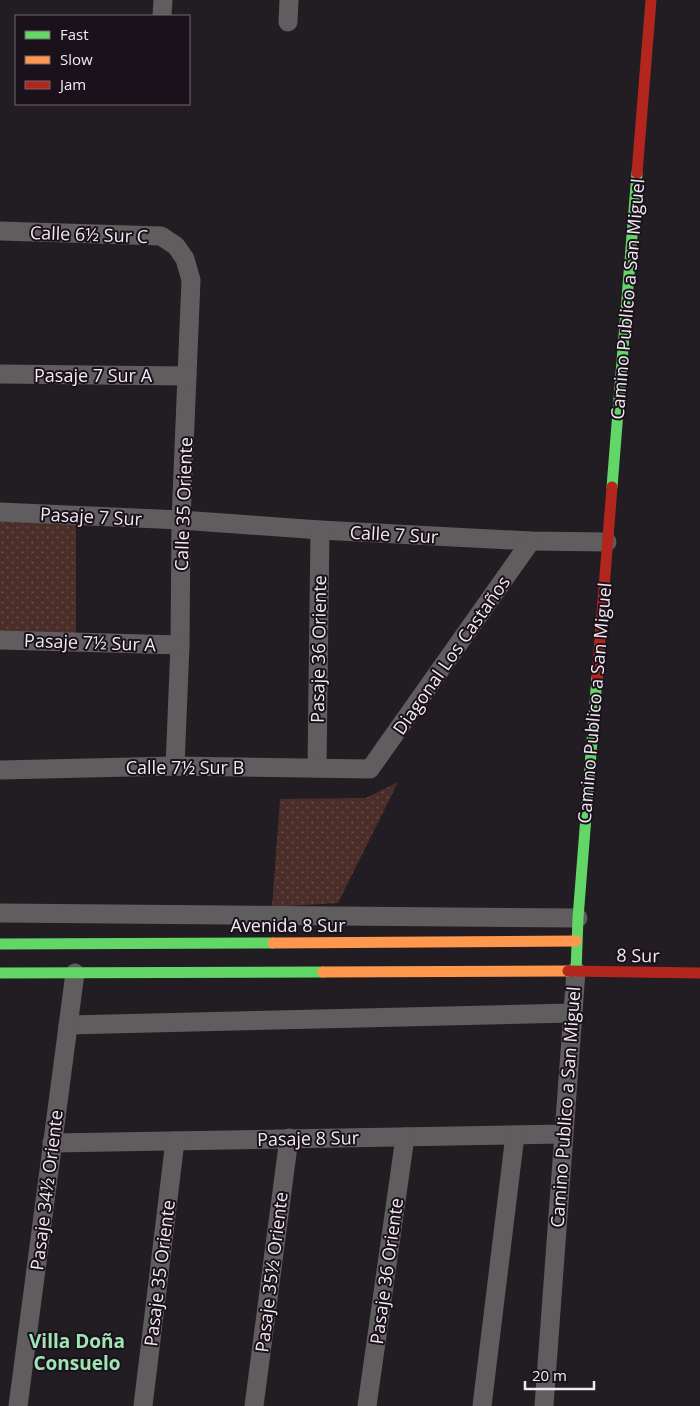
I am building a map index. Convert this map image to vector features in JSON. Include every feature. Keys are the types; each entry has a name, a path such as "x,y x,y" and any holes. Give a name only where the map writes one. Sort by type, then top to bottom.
{"street":[{"path":"162,15 163,0"},
{"path":"288,22 289,0"},
{"name":"Camino Publico a San Miguel","path":"544,1406 576,971 576,941 651,0"},
{"name":"Calle 6½ Sur C","path":"0,231 161,236 176,246"},
{"name":"Calle 35 Oriente","path":"175,766 187,376 192,280 185,259 176,246"},
{"name":"Pasaje 7 Sur A","path":"0,374 187,376"},
{"name":"Pasaje 7 Sur","path":"0,512 182,520"},
{"name":"Calle 7 Sur","path":"182,520 320,530 531,541 607,542"},
{"name":"Pasaje 36 Oriente","path":"316,768 320,530"},
{"name":"Diagonal Los Castaños","path":"370,769 531,541"},
{"name":"Pasaje 7½ Sur A","path":"0,640 180,645"},
{"name":"Calle 7½ Sur B","path":"0,770 175,766 370,769"},
{"path":"0,913 578,918"},
{"name":"Avenida 8 Sur","path":"0,944 576,941"},
{"path":"0,973 576,971"},
{"name":"8 Sur","path":"576,971 700,973"},
{"name":"Pasaje 34½ Oriente","path":"18,1406 75,973"},
{"path":"68,1025 572,1013"},
{"name":"Pasaje 8 Sur","path":"52,1143 563,1134"},
{"path":"482,1406 515,1135"},
{"name":"Pasaje 36 Oriente","path":"367,1406 405,1137"},
{"name":"Pasaje 35½ Oriente","path":"254,1406 289,1138"},
{"name":"Pasaje 35 Oriente","path":"143,1406 175,1141"}],"shaded area":[{"path":"0,518 76,518 76,637 0,634"},
{"path":"398,782 338,903 272,907 280,799 366,798"}],"traffic: fast":[{"path":"612,487 637,173"},
{"path":"576,971 578,918 597,677"},
{"path":"0,944 273,943"},
{"path":"0,973 323,972"}],"traffic: slow":[{"path":"273,943 576,941"},
{"path":"323,972 568,971"}],"traffic: jam":[{"path":"637,173 651,0"},
{"path":"597,677 612,487"},
{"path":"568,971 700,973"}],"district":[{"name":"Villa Doña Consuelo","path":"77,1352"}]}
